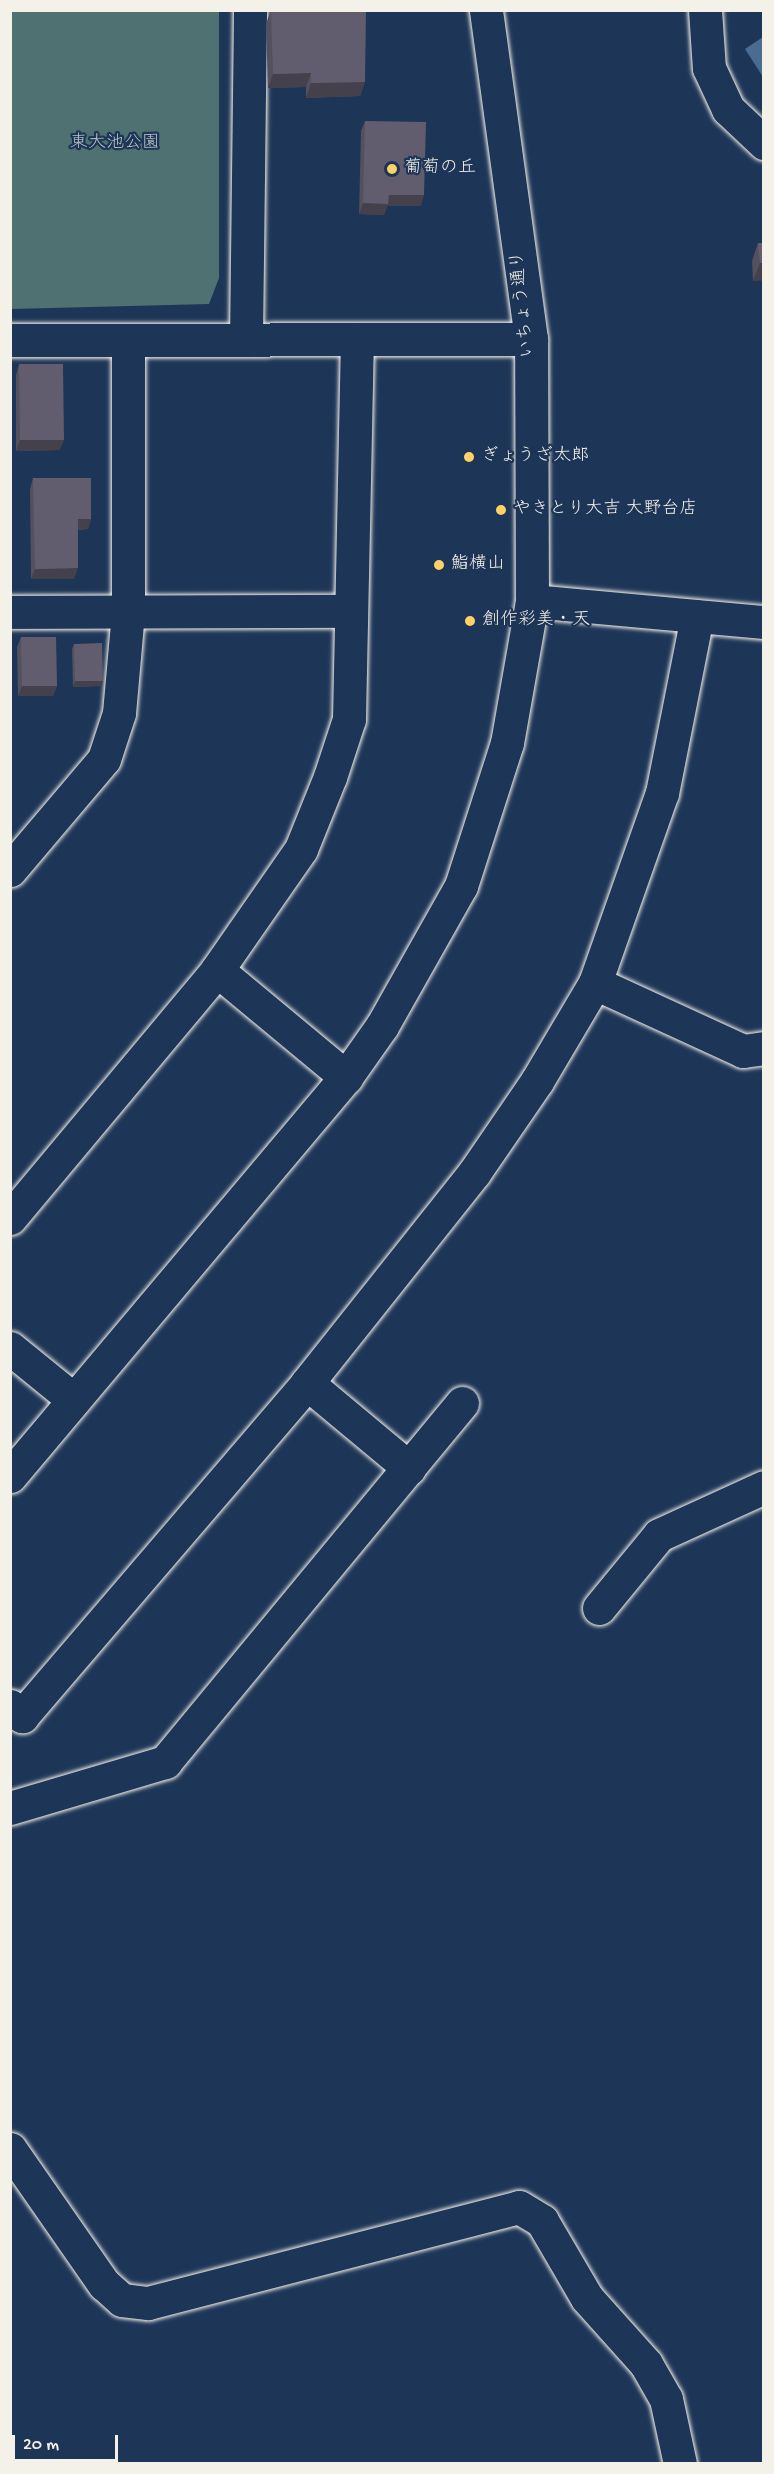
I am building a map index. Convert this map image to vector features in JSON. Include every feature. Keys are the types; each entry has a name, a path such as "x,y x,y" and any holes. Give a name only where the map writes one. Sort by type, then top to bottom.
{"street":[{"path":"246,340 250,10"},
{"name":"いちょう通り","path":"10,1476 346,1077 382,1026 461,886 507,743 532,601 531,339 486,10"},
{"path":"705,10 710,68 723,99 764,143"},
{"path":"10,1218 217,970 301,849 330,777 349,719 357,339"},
{"path":"10,340 531,339"},
{"path":"10,870 104,759 119,713 128,612 128,340"},
{"path":"532,601 764,622"},
{"path":"10,612 351,611"},
{"path":"10,1706 22,1716 307,1383 474,1173 595,983 662,794 697,616"},
{"path":"217,970 346,1077"},
{"path":"595,983 743,1052 764,1048"},
{"path":"10,1348 74,1400"},
{"path":"307,1383 409,1468"},
{"path":"10,1808 165,1762 462,1403"},
{"path":"599,1608 659,1535 764,1487"},
{"path":"10,2149 104,2284 122,2300 148,2303 519,2207 542,2221 587,2298 646,2364 666,2399 681,2463"}],"green space":[{"name":"東大池公園","path":"10,11 219,11 219,278 209,304 11,309"}],"water":[{"path":"763,37 763,77 745,49"}],"building":[{"path":"271,10 366,10 365,82 311,83 311,73 273,74"},
{"path":"365,121 426,122 424,195 389,195 388,204 363,203"},
{"path":"758,243 764,243 764,263 760,263"},
{"path":"19,364 63,364 64,440 20,440"},
{"path":"33,478 91,478 91,519 78,519 78,568 35,569"},
{"path":"21,637 56,637 57,686 22,686"},
{"path":"102,643 103,681 75,681 74,644"},
{"path":"11,757 12,819 10,819"}],"place":[{"name":"葡萄の丘","path":"392,169"},
{"name":"ぎょうざ太郎","path":"469,457"},
{"name":"やきとり大吉 大野台店","path":"501,510"},
{"name":"鮨横山","path":"439,565"},
{"name":"創作彩美・天","path":"470,621"}]}
